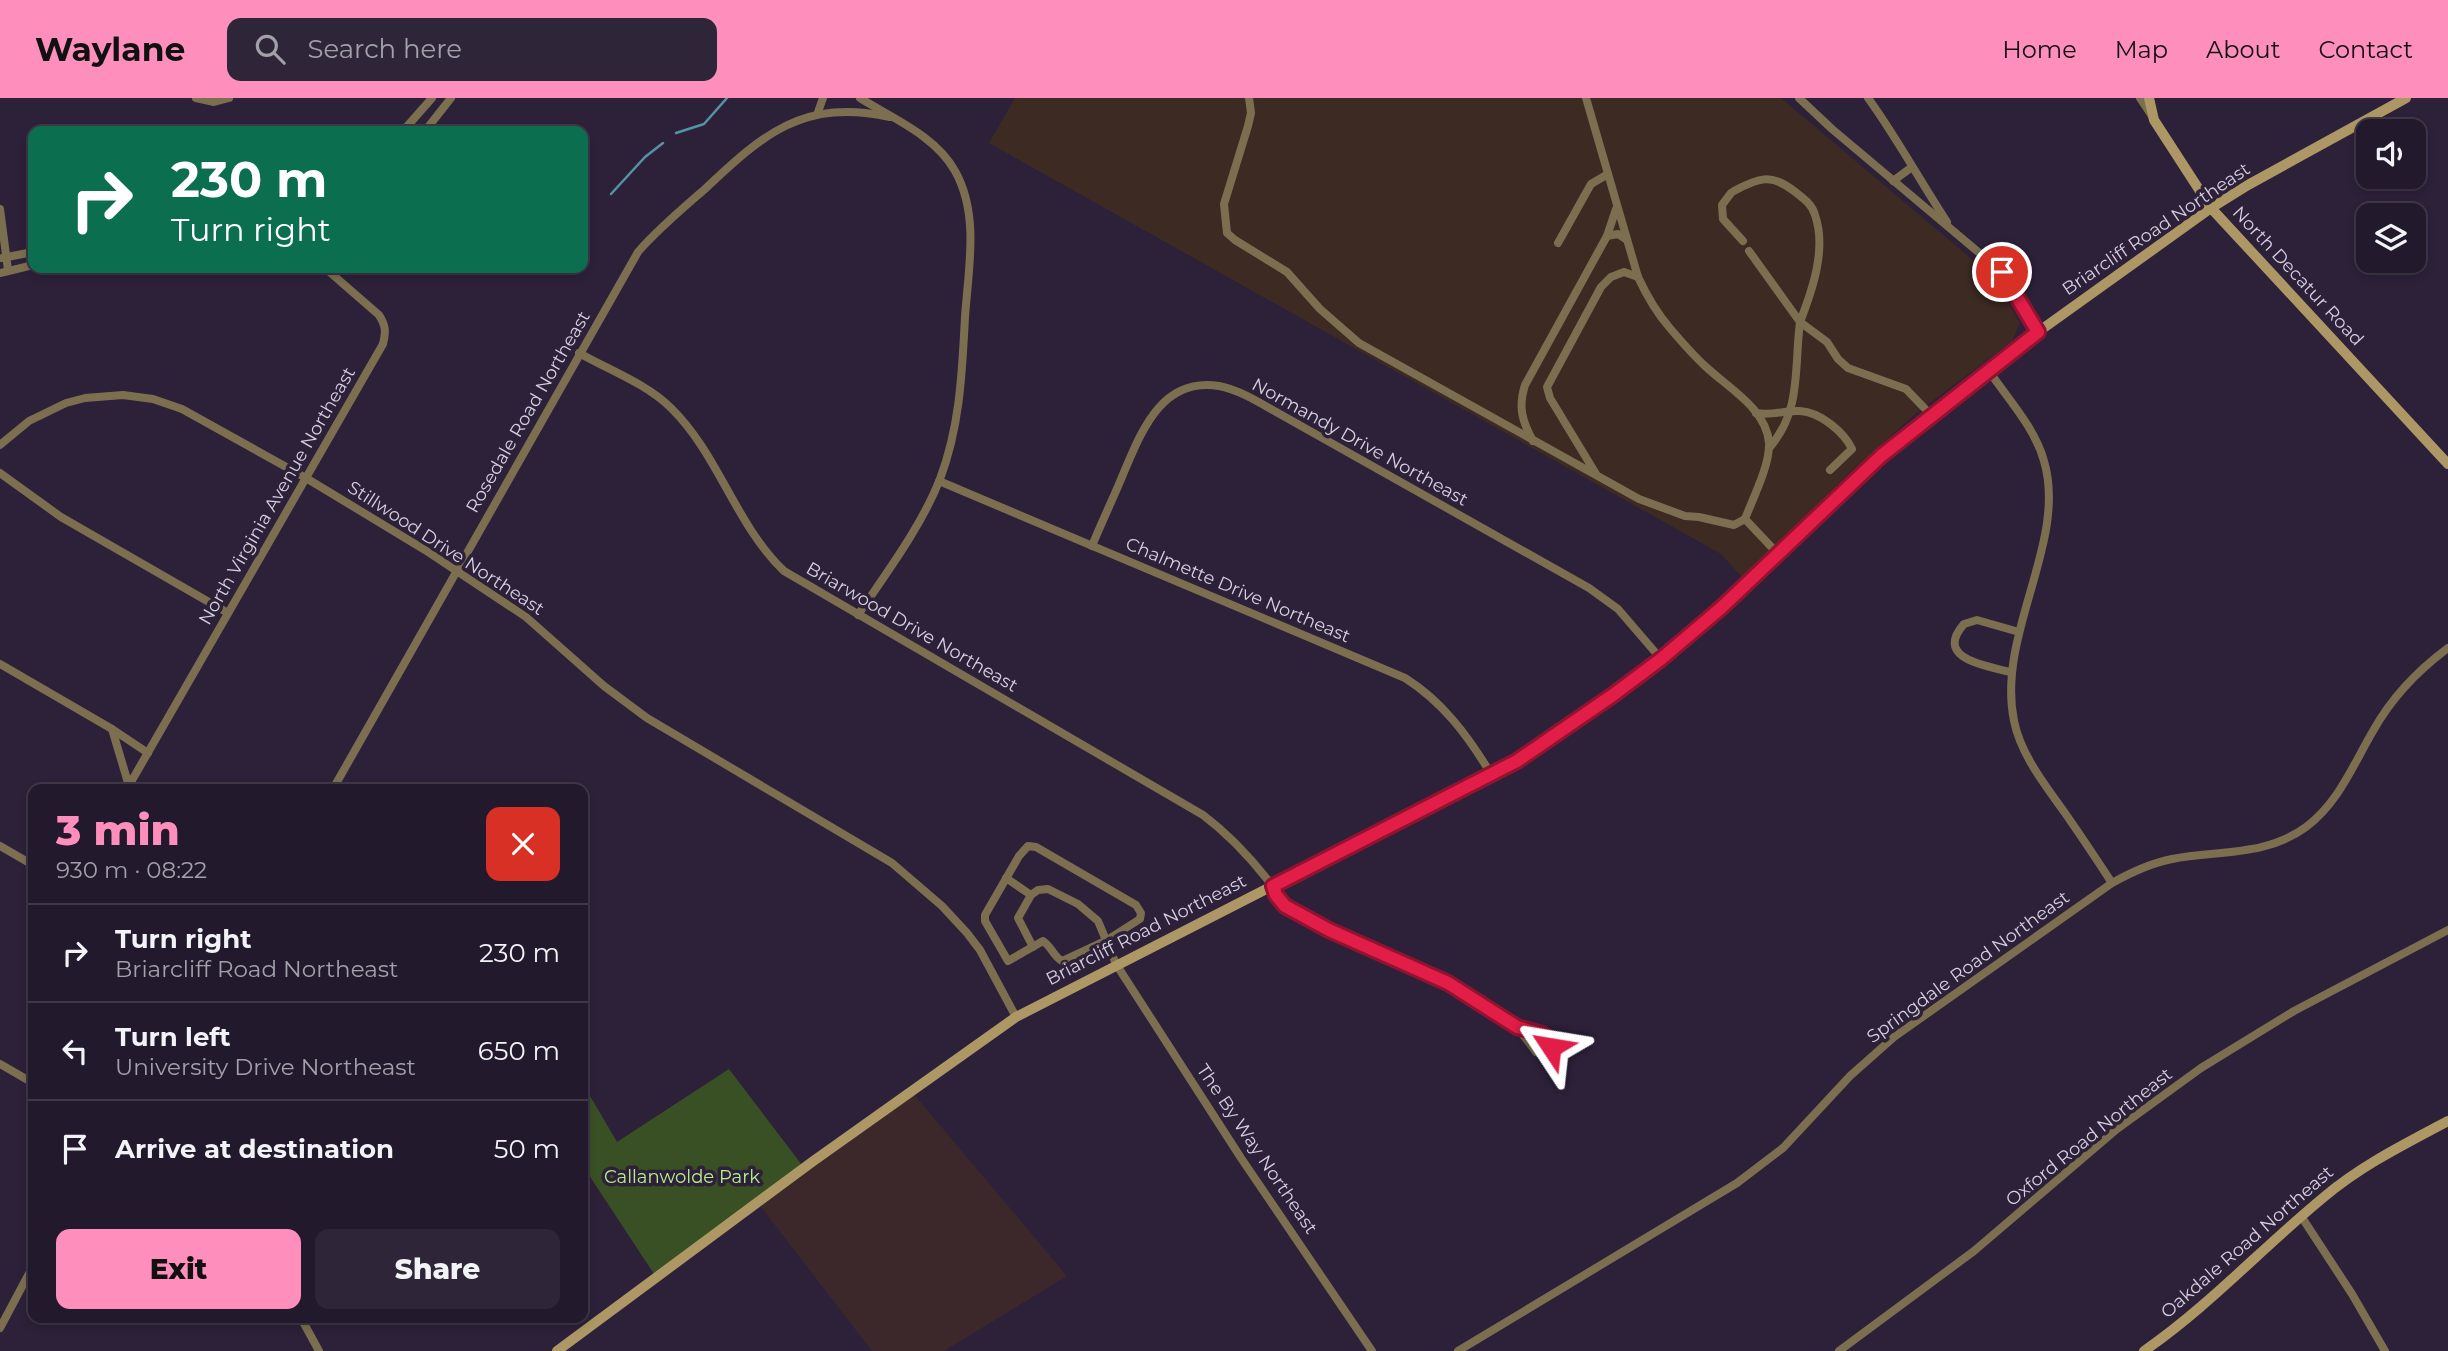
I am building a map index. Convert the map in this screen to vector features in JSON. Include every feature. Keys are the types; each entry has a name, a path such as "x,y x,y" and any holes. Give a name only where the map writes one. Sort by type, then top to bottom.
{"main road":[{"path":"2149,98 2154,120"},
{"name":"Briarcliff Road Northeast","path":"557,1351 812,1161 1016,1017 1491,775 1558,733 1661,659 1721,608 1863,473 1931,415 2038,332 2211,208 2294,158 2406,98"},
{"name":"North Decatur Road","path":"2154,120 2211,208 2448,464"},
{"name":"Oakdale Road Northeast","path":"2144,1351 2199,1307 2340,1184 2448,1121"}],"street":[{"path":"196,98 214,102 229,98"},
{"path":"408,126 432,98"},
{"path":"429,126 451,98"},
{"path":"818,112 823,98"},
{"path":"858,615 900,551 939,481 954,428 963,378 970,260 968,211 961,183 944,156 926,140 860,98"},
{"path":"1249,98 1251,113 1248,126 1224,204 1227,233 1287,272 1320,309 1359,343 1639,499 1672,513 1734,525 1745,519 1769,449 1779,437 1791,411 1797,377 1801,322 1818,260 1815,214 1808,202 1779,181 1769,178 1758,180 1732,192 1722,205 1723,219 1743,241"},
{"path":"1586,98 1638,277 1667,325 1704,366 1756,413 1767,434 1769,449"},
{"path":"1799,98 2002,272 2038,332"},
{"path":"1868,98 1952,230"},
{"name":"North Decatur Road","path":"2140,98 2154,120"},
{"name":"Rosedale Road Northeast","path":"335,784 634,258 649,240 731,164 789,121 818,112 859,110 890,117"},
{"path":"413,121 419,126"},
{"path":"1893,181 1912,167"},
{"path":"1558,243 1591,184 1608,174"},
{"path":"1533,441 1520,407 1525,385 1607,236 1617,206"},
{"path":"0,209 4,272 28,266"},
{"path":"1607,236 1618,234 1627,240"},
{"path":"1749,251 1801,322 1827,342 1838,359 1848,368 1906,389 1931,415"},
{"path":"3,257 28,253"},
{"path":"1598,476 1550,398 1547,387 1605,282 1611,276 1624,272 1638,277"},
{"name":"North Virginia Avenue Northeast","path":"130,784 383,344 386,333 379,316 331,273"},
{"name":"Briarwood Drive Northeast","path":"579,353 639,386 671,408 697,439 754,537 794,578 1203,815 1234,842 1273,886 1285,906 1329,930 1448,983 1517,1027"},
{"path":"1989,371 2033,436 2044,461 2049,501 2010,672 2014,722 2036,772 2112,883"},
{"name":"Normandy Drive Northeast","path":"1092,546 1136,443 1153,412 1171,397 1190,388 1220,386 1278,413 1590,587 1618,609 1661,659"},
{"name":"Stillwood Drive Northeast","path":"0,445 29,421 56,407 85,398 123,395 153,399 182,409 306,478 425,550 533,621 604,686 647,718 892,863 951,914 980,950 1016,1017"},
{"path":"1756,413 1812,413 1835,429 1849,442 1852,449 1830,470"},
{"path":"0,474 61,517 228,613"},
{"name":"Chalmette Drive Northeast","path":"939,481 1405,678 1444,709 1468,739 1491,775"},
{"path":"1745,519 1778,554"},
{"path":"2010,672 1964,659 1956,647 1956,638 1964,624 1978,620 2019,632"},
{"name":"Springdale Road Northeast","path":"1458,1351 1737,1184 1783,1148 1850,1076 1900,1032 2112,883 2170,859 2253,850 2274,844 2304,828 2337,794 2373,730 2399,693 2419,670 2448,648"},
{"path":"0,664 148,753"},
{"path":"112,729 127,784"},
{"path":"0,846 28,862"},
{"path":"1028,846 1036,847 1136,905 1141,913 1140,919 1107,940 1062,961 1043,942 1008,961 985,921 985,915 1006,878 1023,849 1028,846"},
{"path":"1006,878 1031,895 1018,918 1033,947"},
{"name":"The By Way Northeast","path":"1031,895 1038,890 1048,889 1078,904 1098,921 1116,964 1237,1151 1372,1351"},
{"name":"Oxford Road Northeast","path":"1839,1351 1974,1251 2117,1129 2201,1068 2294,1011 2448,930"},
{"path":"980,950 996,940"},
{"path":"0,1064 28,1080"},
{"path":"2301,1216 2385,1351"},
{"path":"0,1328 28,1275"},
{"path":"304,1323 319,1351"}],"shaded area":[{"path":"1015,98 1781,98 1993,277 2020,323 2012,341 1914,415 1847,475 1743,578 1721,554 989,143"},
{"path":"912,1092 1067,1276 944,1351 872,1351 758,1203"}],"green space":[{"name":"Callanwolde Park","path":"729,1069 805,1169 656,1277 588,1174 588,1093 617,1142"}],"waterway":[{"path":"676,133 704,124 727,98"},
{"path":"611,194 645,157 663,143"}],"route":[{"path":"1551,1047 1549,1038 1517,1027 1448,983 1329,930 1285,906 1273,886 1517,761 1661,659 1721,608 1881,456 2038,332 2002,272"}]}
